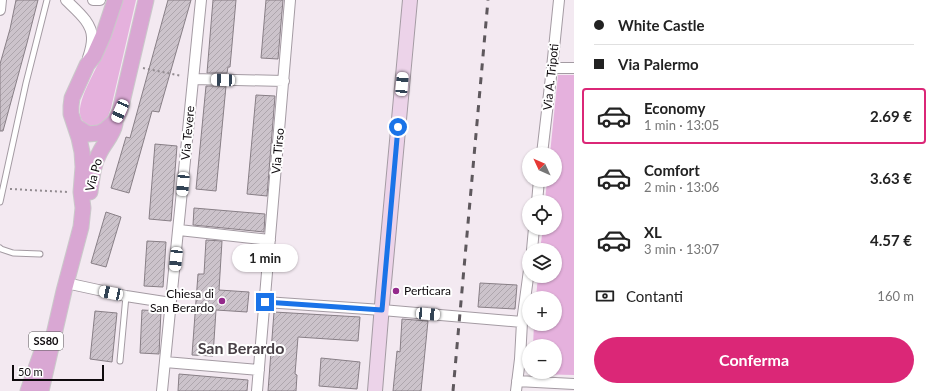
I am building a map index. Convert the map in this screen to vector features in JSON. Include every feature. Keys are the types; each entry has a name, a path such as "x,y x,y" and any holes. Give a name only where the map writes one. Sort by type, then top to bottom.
{"main road":[{"name":"SS80","path":"75,126 71,114 72,98 87,65 94,56 103,36 115,0"},
{"name":"SS80","path":"115,121 120,111 146,0"},
{"path":"75,126 88,134 94,134 105,130 115,121"},
{"name":"Via Po","path":"83,208 89,194 94,166 100,152 113,131 115,121"},
{"name":"Via Po","path":"41,391 81,227 83,208 81,192 83,167 82,152 75,126"},
{"name":"Via Po","path":"28,391 65,288"}],"street":[{"path":"0,10 1,0"},
{"path":"66,0 83,16 89,26 92,38 87,65"},
{"path":"93,0 100,0"},
{"name":"Via Tevere","path":"162,391 201,0"},
{"name":"Via Tirso","path":"257,391 290,0"},
{"path":"375,391 410,0"},
{"name":"Via A. Tripoti","path":"543,147 559,0"},
{"path":"552,68 574,68"},
{"path":"193,79 284,81"},
{"path":"179,230 270,240"},
{"path":"65,288 171,303"},
{"path":"265,302 522,322 517,386 574,384"},
{"path":"165,362 259,370"}],"lane":[{"path":"0,202 26,83 47,0"},
{"path":"0,248 13,253 40,254"},
{"path":"120,361 126,296"}],"path":[{"path":"131,65 193,79"},
{"path":"3,189 73,192"}],"shaded area":[{"path":"121,0 136,0 111,108 108,117 102,124 89,128 81,118 80,107 86,88 98,64"},
{"path":"558,75 574,75 574,375 562,375 562,339 533,339 534,331 562,331 562,291 537,291 537,283 562,283 562,243 541,243 542,235 562,235 562,195 546,195 546,187 562,187 562,147 551,147"}],"building":[{"path":"16,0 38,0 3,131 0,131 0,64 10,29"},
{"path":"168,0 191,0 159,112 152,111 129,193 111,188 126,137 130,138"},
{"path":"213,0 236,0 230,67 228,67 227,73 207,73"},
{"path":"266,0 283,0 278,59 261,58"},
{"path":"206,86 226,86 216,191 196,189"},
{"path":"256,95 275,96 267,196 247,194"},
{"path":"155,144 177,146 171,221 149,219"},
{"path":"194,208 265,214 264,232 193,225"},
{"path":"106,212 121,217 106,267 91,263"},
{"name":"Chiesa di San Berardo","path":"206,240 222,241 219,290 249,292 247,312 216,310 213,356 192,355 198,274 204,274"},
{"path":"147,241 166,242 163,287 144,286"},
{"path":"480,283 517,285 515,309 478,307"},
{"path":"142,310 161,311 159,354 140,353"},
{"path":"95,311 117,313 112,362 90,359"},
{"path":"274,312 360,317 358,341 298,337 295,374 297,375 296,391 268,391"},
{"path":"402,319 428,321 421,391 393,391 397,351 400,352"},
{"path":"321,358 360,362 357,389 319,386"},
{"path":"179,374 248,380 247,391 178,391"}],"railway":[{"path":"453,391 488,0"}],"place":[{"name":"Perticara","path":"396,291"},
{"name":"Chiesa di San Berardo","path":"222,301"}],"district":[{"name":"San Berardo","path":"241,348"}],"route":[{"path":"265,302 382,310 398,127"}]}
